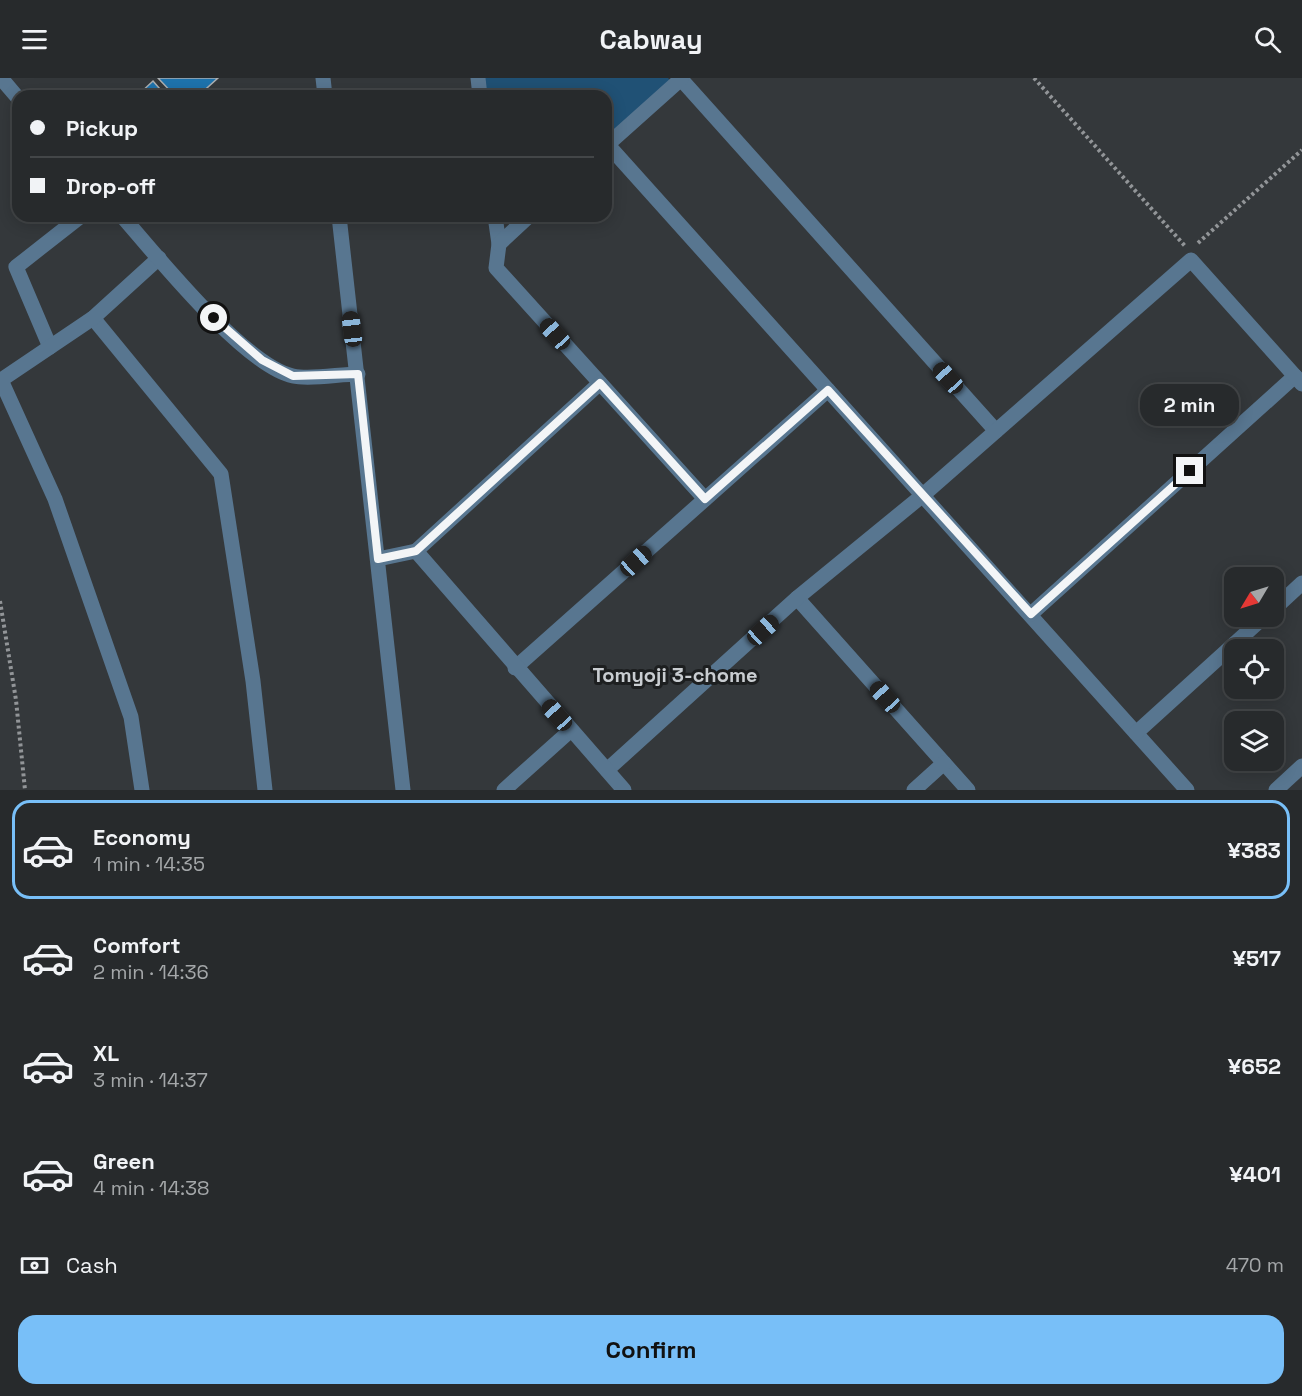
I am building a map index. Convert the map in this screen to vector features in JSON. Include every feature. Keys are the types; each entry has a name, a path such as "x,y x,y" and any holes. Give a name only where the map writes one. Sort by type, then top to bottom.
{"street":[{"path":"1,78 12,91"},
{"path":"612,141 680,79 996,431"},
{"path":"612,152 1188,790"},
{"path":"50,347 16,267 73,222"},
{"path":"127,222 228,333 262,360 293,376 358,374"},
{"path":"340,222 403,790"},
{"path":"496,222 499,244 496,268 705,499"},
{"path":"499,244 523,222"},
{"path":"142,790 141,769 127,706 56,499 1,380 93,318 159,258"},
{"path":"607,771 797,598 923,495 1191,260 1299,380 1031,614"},
{"path":"93,318 221,474 253,681 265,790"},
{"path":"378,559 416,551 600,383"},
{"path":"515,668 828,390"},
{"path":"416,551 515,668 624,790"},
{"path":"1284,600 1302,583"},
{"path":"797,598 968,790"},
{"path":"1136,733 1253,627"},
{"path":"504,790 571,730"},
{"path":"914,790 944,763"},
{"path":"1276,790 1301,770"}],"path":[{"path":"1034,78 1190,251 1302,150"},
{"path":"0,601 16,700 25,790"}],"shaded area":[{"path":"481,78 668,78 674,85 612,142 612,90 483,90"}],"building":[{"path":"158,78 218,78 205,90 169,90"},
{"path":"153,81 161,90 143,90"}],"district":[{"name":"Tomyoji 3-chome","path":"675,675"}],"route":[{"path":"214,318 228,333 262,360 293,376 358,374 378,559 416,551 600,383 705,499 828,390 1031,614 1190,471"}]}
